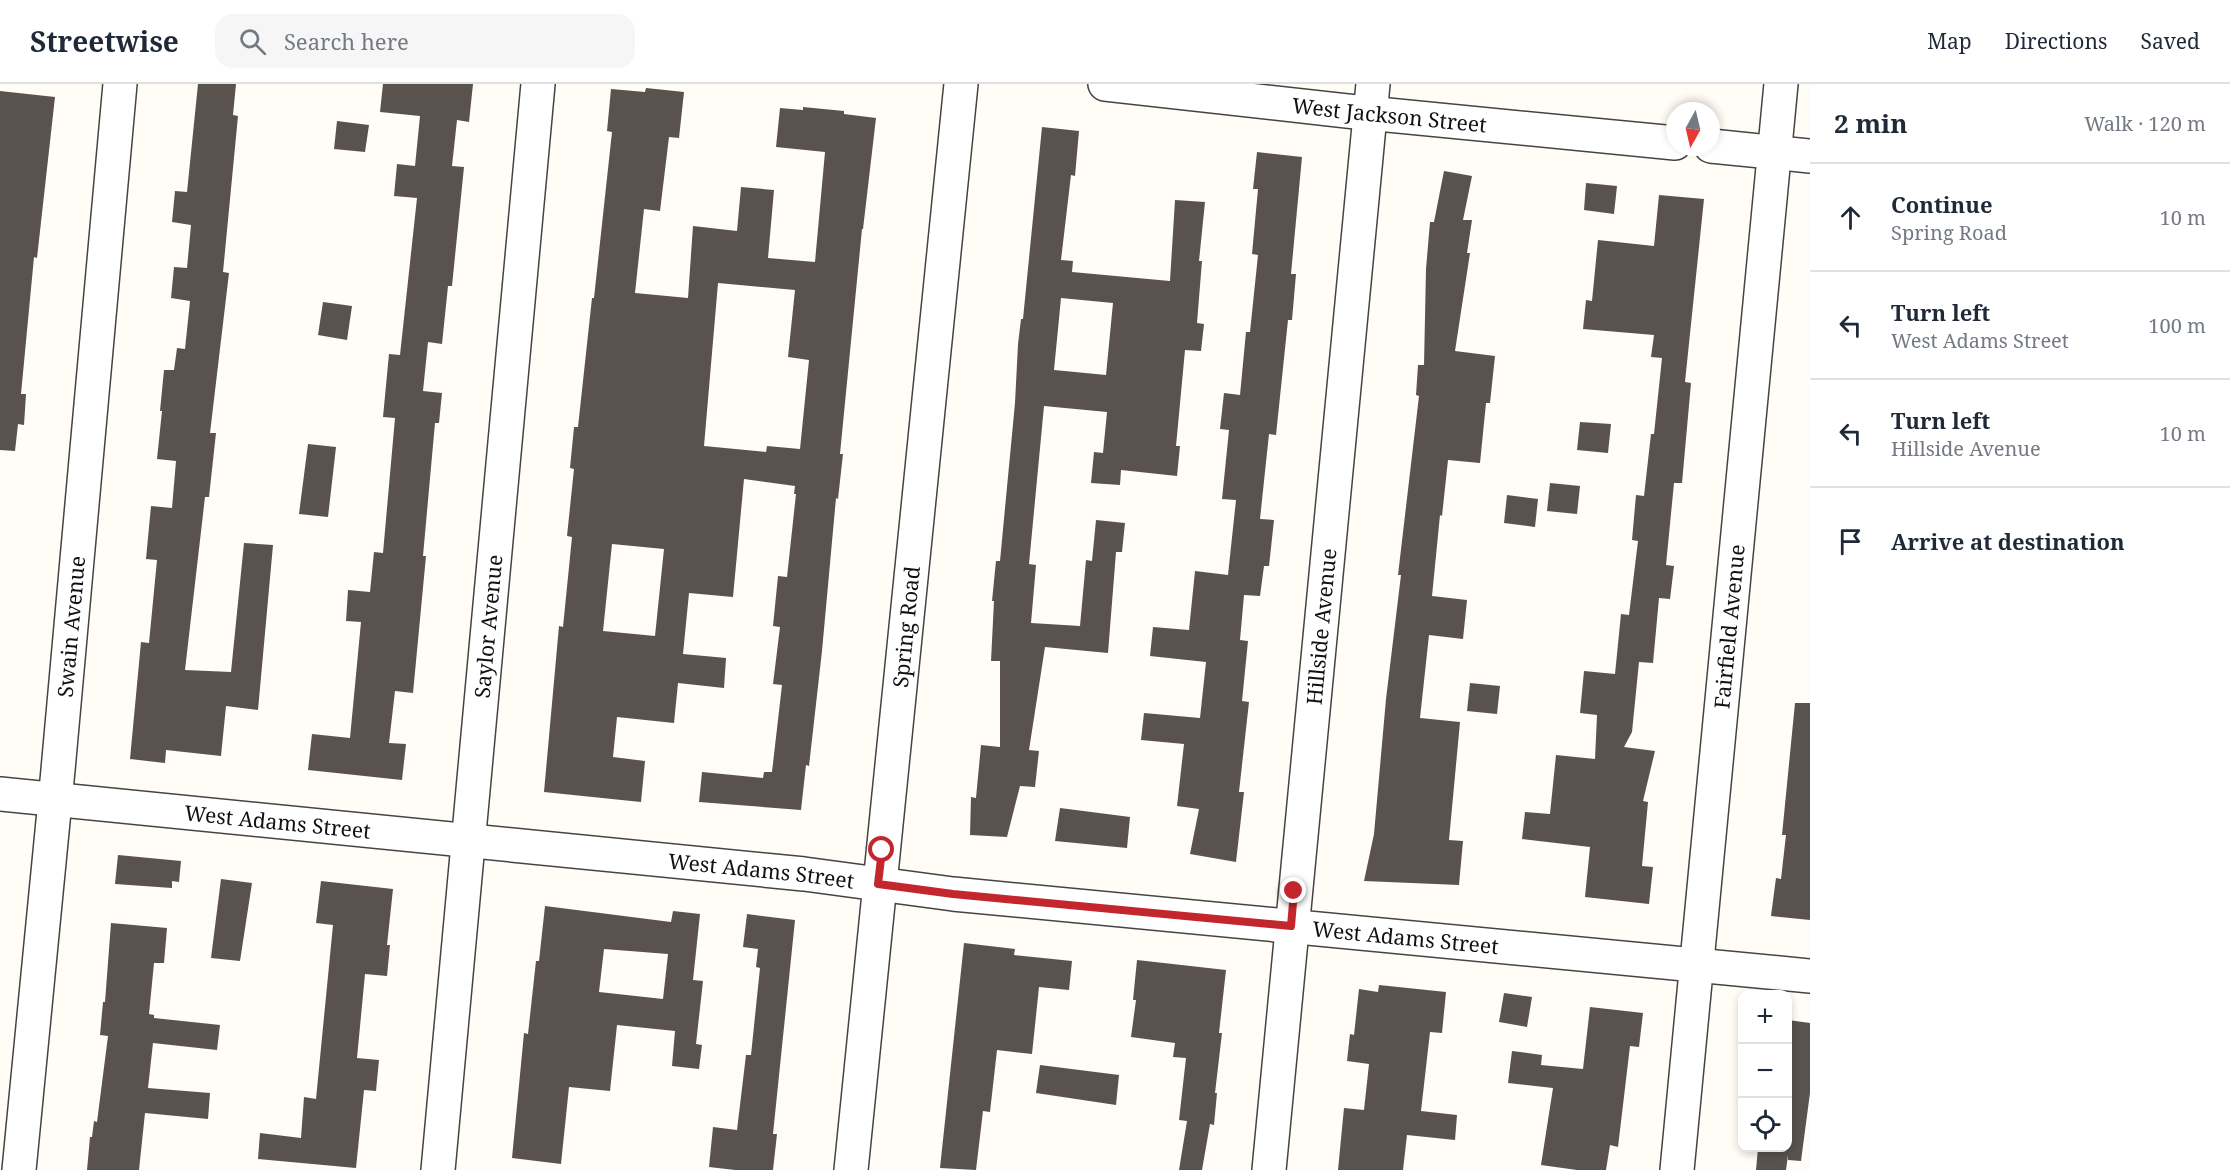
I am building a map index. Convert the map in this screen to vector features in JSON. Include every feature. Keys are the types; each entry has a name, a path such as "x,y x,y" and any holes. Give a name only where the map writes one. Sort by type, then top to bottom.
{"street":[{"name":"Swain Avenue","path":"19,1170 120,84"},
{"name":"Saylor Avenue","path":"438,1170 538,84"},
{"name":"Spring Road","path":"851,1170 878,884 961,84"},
{"name":"West Jackson Street","path":"1105,84 1371,99 1666,142"},
{"name":"Fairfield Avenue","path":"1677,1170 1781,84"},
{"name":"Hillside Avenue","path":"1269,1170 1371,99"},
{"path":"1720,147 1810,156"},
{"name":"West Adams Street","path":"0,794 804,874 953,894 1810,976"}],"building":[{"path":"198,84 236,84 233,115 238,116 223,272 229,273 210,433 216,433 209,497 205,497 185,670 231,672 244,543 273,545 258,710 226,706 221,756 166,750 165,763 130,759 141,642 149,643 157,560 146,559 151,506 172,508 176,461 157,459 164,370 174,370 177,348 185,349 190,301 171,298 174,267 187,268 191,225 172,222 175,191 187,192"},
{"path":"383,84 473,84 469,122 457,120 452,166 464,167 452,286 448,286 442,344 428,342 423,391 442,393 439,423 435,423 423,556 426,556 413,693 395,691 389,743 406,744 402,780 308,770 312,734 350,738 361,622 346,621 348,590 370,592 374,552 383,553 395,418 383,417 389,354 400,355 417,198 394,196 397,164 415,166 420,116 380,112"},
{"path":"646,88 684,92 679,138 669,137 660,211 644,209 635,293 688,298 693,226 737,231 741,187 774,190 768,258 815,262 825,152 776,147 780,108 803,110 803,107 844,111 844,114 876,118 862,229 840,454 843,454 838,499 836,498 822,651 809,766 806,765 801,810 699,802 702,772 763,778 764,772 772,772 782,685 773,684 780,627 773,626 778,576 787,577 796,494 794,494 795,486 744,479 733,597 689,593 683,654 726,658 724,688 678,683 674,723 617,717 613,757 645,761 641,802 544,792 559,626 563,627 572,537 567,536 574,469 570,468 574,427 578,427 612,132 607,131 611,89 645,92","holes":["718,283 795,290 788,357 809,360 800,449 767,446 766,452 704,446","612,544 664,549 655,636 603,631"]},
{"path":"0,91 55,97 37,258 34,257 21,394 26,394 24,425 18,424 15,451 0,450"},
{"path":"337,121 369,125 365,152 334,149"},
{"path":"1042,127 1079,131 1075,176 1071,175 1061,260 1073,261 1072,272 1170,281 1175,200 1205,202 1199,261 1202,261 1197,323 1204,324 1201,351 1185,350 1176,446 1180,446 1177,476 1121,470 1120,485 1091,483 1094,452 1103,453 1107,412 1044,406 1029,564 1036,565 1031,623 1080,626 1086,560 1092,561 1096,520 1125,523 1122,552 1116,552 1108,653 1045,647 1029,750 1039,751 1035,787 1020,786 1007,837 970,835 971,797 976,798 981,745 1000,747 1000,661 991,661 994,601 992,601 996,561 1000,561 1015,403 1018,344 1021,319 1023,319","holes":["1061,298 1113,303 1106,375 1054,370"]},
{"path":"1257,152 1302,157 1291,274 1296,274 1292,320 1288,320 1276,435 1269,434 1260,519 1274,520 1269,566 1264,566 1260,596 1244,595 1240,640 1248,641 1242,701 1249,702 1239,792 1244,792 1236,862 1190,854 1199,809 1177,806 1184,744 1141,740 1144,713 1200,718 1206,662 1150,656 1153,627 1189,630 1195,571 1228,575 1236,500 1222,499 1229,430 1220,429 1224,393 1240,395 1246,332 1250,332 1258,255 1252,254 1258,189 1253,189"},
{"path":"1444,171 1472,176 1463,220 1472,220 1467,253 1470,253 1455,351 1495,356 1490,403 1486,403 1480,463 1448,460 1442,516 1440,515 1432,596 1467,600 1463,639 1429,635 1420,718 1460,722 1449,840 1463,841 1459,885 1364,881 1374,834 1386,699 1401,575 1398,575 1419,396 1416,395 1418,365 1424,365 1426,269 1430,222 1434,222"},
{"path":"1586,183 1617,186 1614,214 1584,210"},
{"path":"1659,195 1704,199 1685,382 1691,383 1682,483 1674,483 1666,565 1674,566 1670,599 1659,598 1653,663 1639,662 1632,732 1624,747 1655,751 1643,801 1648,802 1642,866 1653,867 1649,904 1585,897 1590,847 1522,839 1525,812 1550,814 1556,755 1595,759 1597,715 1580,713 1584,671 1615,674 1621,614 1629,615 1638,541 1632,540 1636,495 1644,496 1651,434 1654,434 1662,358 1651,357 1654,335 1583,329 1586,300 1592,301 1598,240 1654,246"},
{"path":"323,302 352,306 347,340 318,335"},
{"path":"1580,422 1611,424 1608,453 1577,450"},
{"path":"308,444 336,447 328,517 299,514"},
{"path":"1550,483 1580,486 1577,514 1547,511"},
{"path":"1507,495 1538,499 1535,527 1504,523"},
{"path":"1470,683 1500,686 1497,714 1467,711"},
{"path":"1795,703 1810,703 1810,920 1771,916 1776,878 1781,879 1786,835 1782,835"},
{"path":"1060,808 1130,817 1127,848 1055,841"},
{"path":"118,855 181,861 179,882 172,881 172,888 115,884"},
{"path":"221,879 252,883 240,961 211,958"},
{"path":"321,881 393,889 387,945 390,945 387,976 365,974 357,1058 379,1060 376,1091 364,1090 356,1168 258,1159 260,1133 301,1138 304,1097 316,1099 333,925 316,923"},
{"path":"545,906 671,922 673,911 700,914 693,980 703,981 696,1044 702,1045 699,1069 672,1066 675,1031 617,1025 610,1091 569,1087 561,1164 512,1158 524,1033 528,1034 536,961 539,961","holes":["604,949 668,954 663,999 599,992"]},
{"path":"747,914 795,920 773,1134 777,1134 773,1170 709,1167 713,1127 737,1130 746,1055 751,1055 760,968 756,967 758,949 743,947"},
{"path":"111,923 167,928 164,963 154,963 149,1014 154,1015 154,1018 220,1025 217,1050 153,1043 148,1088 210,1093 208,1119 145,1113 139,1170 87,1170 90,1137 92,1137 94,1121 97,1122 108,1036 100,1035"},
{"path":"964,943 1015,949 1014,955 1072,961 1069,990 1039,987 1032,1054 997,1050 990,1112 983,1111 976,1170 940,1168"},
{"path":"1137,960 1226,970 1219,1033 1222,1033 1214,1125 1210,1124 1202,1170 1179,1170 1187,1121 1179,1120 1186,1058 1173,1057 1175,1043 1131,1037 1136,1000 1133,1000"},
{"path":"1379,985 1446,992 1442,1033 1430,1032 1421,1111 1457,1115 1455,1140 1407,1135 1403,1170 1338,1170 1344,1108 1364,1110 1369,1064 1347,1061 1350,1034 1354,1035 1359,989 1378,992"},
{"path":"1504,993 1532,997 1527,1027 1499,1022"},
{"path":"1590,1007 1643,1013 1639,1047 1630,1046 1618,1147 1610,1145 1606,1170 1577,1170 1541,1165 1553,1088 1508,1083 1512,1051 1542,1055 1541,1065 1583,1069"},
{"path":"1792,1021 1810,1023 1810,1093 1801,1161 1788,1160 1788,1155 1786,1170 1756,1170 1758,1152 1792,1152"},
{"path":"1040,1065 1119,1075 1116,1105 1036,1093"}],"route":[{"path":"882,850 878,884 953,894 1291,926 1294,891"}]}
